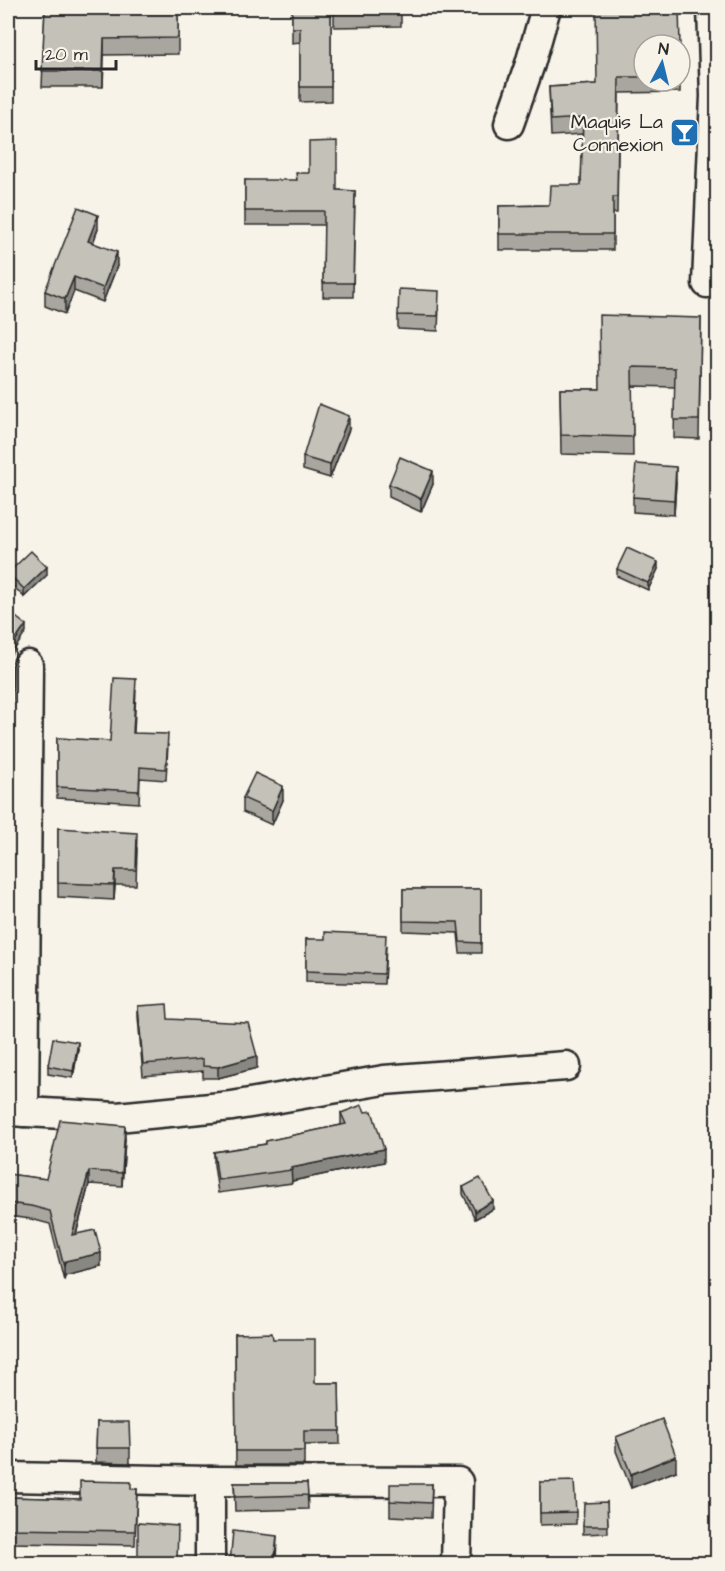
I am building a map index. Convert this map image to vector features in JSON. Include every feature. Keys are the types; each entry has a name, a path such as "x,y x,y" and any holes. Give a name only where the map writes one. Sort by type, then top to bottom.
{"street":[{"path":"508,124 531,64 546,8"},
{"path":"707,283 715,96 712,8"},
{"path":"28,665 16,1112 117,1117 232,1106 384,1080 566,1066"},
{"path":"8,1477 458,1482 456,1563"},
{"path":"210,1481 210,1563"}],"building":[{"path":"45,8 178,8 178,38 104,39 103,71 42,71"},
{"path":"292,8 331,8 331,87 300,87 300,28 292,28"},
{"path":"334,8 401,8 401,12 334,13"},
{"path":"596,8 679,8 680,33 632,33 632,77 619,77 617,197 613,197 613,234 499,234 499,206 549,205 550,185 581,185 583,118 551,120 549,87 597,84"},
{"path":"337,141 337,190 355,191 353,283 323,283 324,211 245,211 245,180 297,180 296,173 309,173 309,142"},
{"path":"78,207 98,215 88,241 117,252 103,288 74,277 65,299 45,291"},
{"path":"399,289 439,291 438,316 398,315"},
{"path":"599,315 701,318 699,420 674,420 675,368 632,367 633,437 561,435 560,389 600,389"},
{"path":"319,404 349,416 330,465 303,457"},
{"path":"400,457 433,471 421,499 389,484"},
{"path":"636,464 676,467 674,500 633,497"},
{"path":"627,548 658,562 648,583 617,569"},
{"path":"31,551 47,567 24,589 8,573"},
{"path":"8,611 26,625 8,651"},
{"path":"114,678 136,679 133,733 168,734 166,769 140,767 139,791 57,787 57,738 110,741"},
{"path":"255,773 283,786 272,811 243,798"},
{"path":"58,828 137,833 136,870 115,870 114,885 58,883"},
{"path":"403,889 481,889 481,943 460,942 458,922 403,921"},
{"path":"325,932 386,935 384,974 306,971 306,939 325,939"},
{"path":"8,942 9,967 8,970"},
{"path":"167,1004 168,1019 248,1023 257,1056 218,1067 203,1066 203,1059 143,1064 138,1006"},
{"path":"53,1038 78,1042 73,1071 48,1066"},
{"path":"362,1105 365,1112 372,1111 384,1149 291,1168 292,1170 218,1180 214,1152 266,1144 266,1141 346,1124 341,1113"},
{"path":"60,1120 125,1126 122,1173 89,1171 72,1235 95,1230 101,1253 65,1261 64,1267 50,1211 8,1203 8,1174 46,1179"},
{"path":"480,1178 493,1201 475,1211 463,1187"},
{"path":"272,1333 273,1339 315,1339 315,1383 339,1383 340,1431 304,1431 304,1451 236,1451 235,1334"},
{"path":"662,1419 676,1456 631,1474 616,1437"},
{"path":"97,1422 129,1422 130,1448 96,1448"},
{"path":"80,1481 131,1482 131,1489 137,1489 135,1531 8,1529 8,1497 80,1499"},
{"path":"574,1481 576,1512 540,1513 540,1482"},
{"path":"234,1483 307,1483 308,1495 235,1497"},
{"path":"390,1484 432,1484 431,1503 390,1501"},
{"path":"607,1502 608,1526 583,1526 584,1503"},
{"path":"138,1523 178,1526 177,1562 138,1563"},
{"path":"233,1531 277,1536 274,1563 230,1563"}],"place":[{"name":"Maquis La Connexion","path":"684,133"}]}
